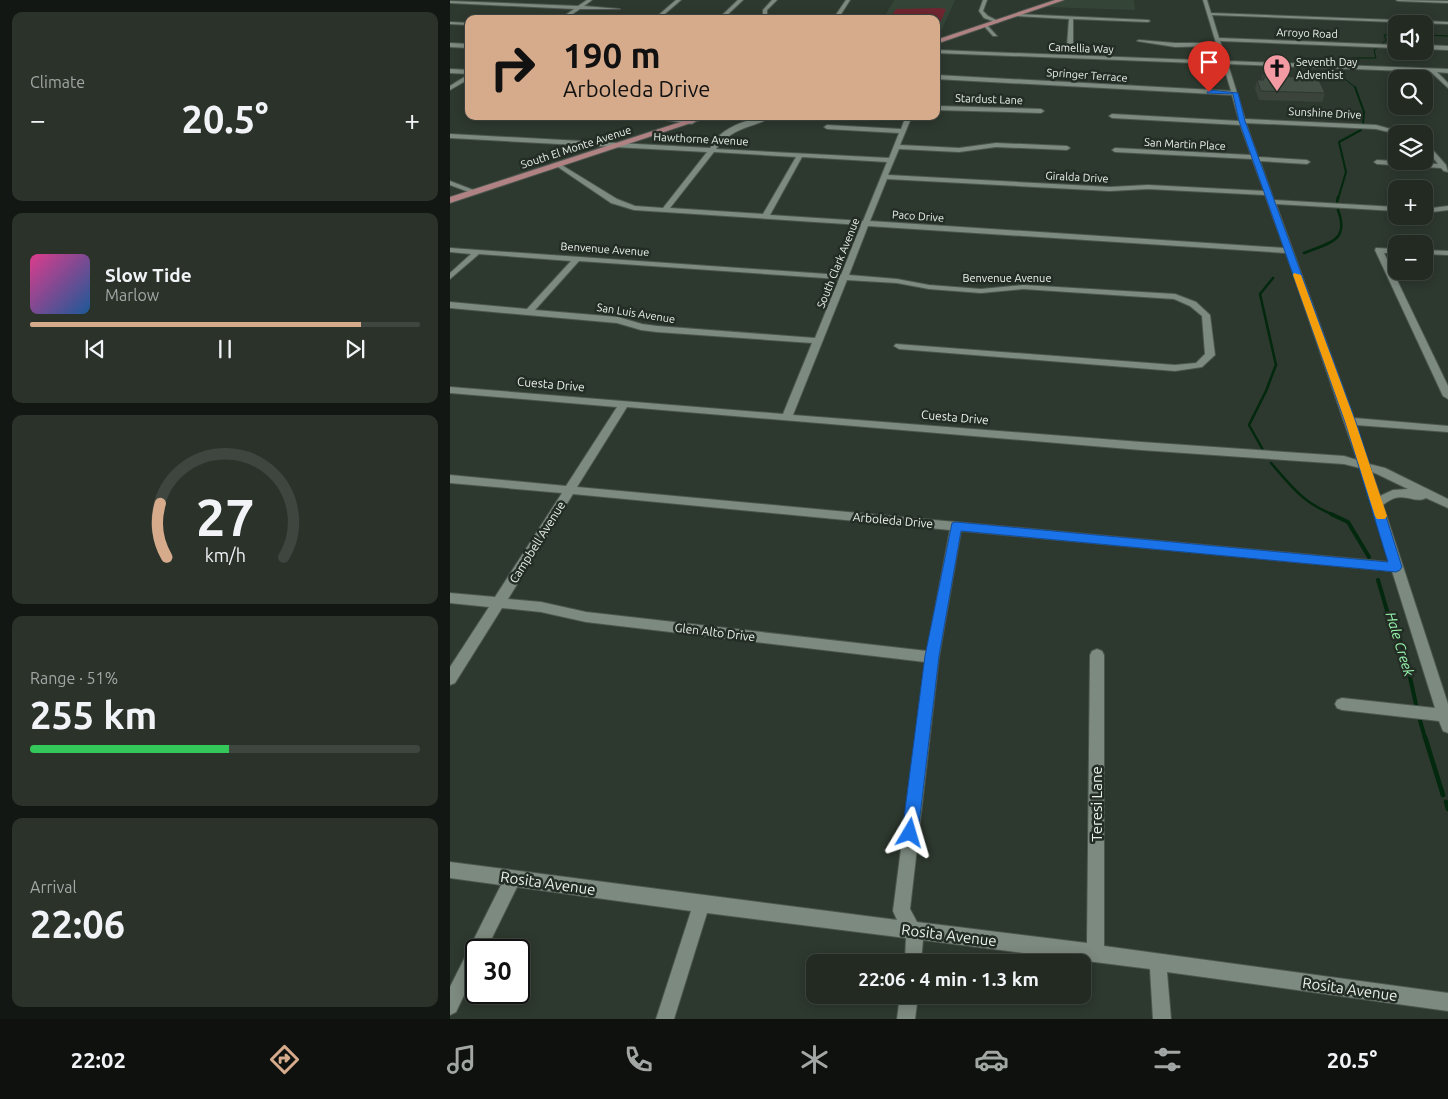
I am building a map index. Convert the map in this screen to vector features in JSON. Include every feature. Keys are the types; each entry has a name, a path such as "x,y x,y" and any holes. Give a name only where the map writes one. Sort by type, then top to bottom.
{"main road":[{"path":"940,47 985,26 1062,0"},
{"name":"South El Monte Avenue","path":"450,200 697,120"}],"street":[{"path":"568,15 590,0"},
{"path":"661,15 679,0"},
{"path":"724,15 740,0"},
{"path":"765,14 765,10 775,0"},
{"path":"839,15 848,0"},
{"path":"985,0 981,10 985,16 996,22"},
{"path":"1205,0 1217,42 1236,93 1242,122 1365,465 1446,720 1342,704"},
{"path":"1398,0 1448,2"},
{"path":"450,2 618,9"},
{"path":"1208,14 1448,23"},
{"path":"1016,15 1148,21"},
{"path":"1070,46 1071,18"},
{"path":"450,23 465,24"},
{"path":"985,26 995,35"},
{"path":"1139,41 1175,45 1217,42"},
{"name":"Arroyo Road","path":"1217,42 1388,46"},
{"path":"450,45 465,46"},
{"path":"1433,47 1448,48"},
{"name":"Camellia Way","path":"940,48 1388,71"},
{"path":"1160,60 1163,67"},
{"path":"1304,66 1308,72"},
{"path":"450,71 465,72"},
{"path":"1433,71 1448,71"},
{"path":"1433,71 1448,86"},
{"name":"Springer Terrace","path":"940,77 1236,93"},
{"path":"450,88 465,79"},
{"name":"Stardust Lane","path":"940,108 1041,111"},
{"name":"Sunshine Drive","path":"1112,116 1376,128 1388,130"},
{"path":"675,120 692,122"},
{"path":"664,211 728,132 760,120"},
{"name":"South Clark Avenue","path":"787,417 886,177 907,120"},
{"path":"827,127 903,131"},
{"name":"Hawthorne Avenue","path":"450,136 892,160"},
{"path":"896,147 959,150 996,144 1066,148"},
{"name":"San Martin Place","path":"1115,150 1307,162"},
{"path":"1433,153 1446,169"},
{"path":"765,217 800,155"},
{"path":"1377,162 1446,169"},
{"name":"Paco Drive","path":"558,165 622,205 664,211 1289,251"},
{"name":"Giralda Drive","path":"886,177 1110,189 1148,187 1268,193"},
{"path":"450,183 474,192"},
{"path":"1271,202 1388,209"},
{"path":"1433,210 1448,208"},
{"name":"Benvenue Avenue","path":"450,250 845,278 981,291 1024,287 1175,297 1193,304 1206,315 1210,355 1199,365 1175,368 899,346"},
{"path":"1388,251 1379,250 1388,269"},
{"path":"450,277 477,252"},
{"path":"1433,252 1448,253"},
{"path":"530,312 577,259"},
{"path":"1393,280 1448,396"},
{"name":"San Luis Avenue","path":"450,305 618,320 657,330 819,341"},
{"name":"Cuesta Drive","path":"450,390 1151,447 1344,460 1382,471 1446,504"},
{"name":"Campbell Avenue","path":"450,679 624,404"},
{"path":"1350,421 1448,429"},
{"name":"Arboleda Drive","path":"450,479 1396,567"},
{"path":"1377,504 1388,494 1399,492 1446,504"},
{"path":"914,954 914,930 901,911 932,656 956,526"},
{"name":"Glen Alto Drive","path":"450,598 540,607 586,617 932,656"},
{"name":"Teresi Lane","path":"1095,953 1097,654"},
{"name":"Rosita Avenue","path":"450,870 701,904 1095,953 1448,1002"},
{"path":"483,939 513,878"},
{"path":"665,1019 701,904"},
{"path":"1158,963 1162,1019"},
{"path":"450,1006 465,975"},
{"path":"906,1019 908,1004"}],"shaded area":[{"path":"894,0 955,0 940,34 940,15 885,15"},
{"path":"1066,0 1134,0 1135,10 1046,7"},
{"path":"896,9 946,9 940,23 940,15 892,15"}],"building":[{"path":"1263,73 1273,74 1274,76 1318,78 1325,93 1261,91 1257,80 1264,80"}],"waterway":[{"name":"Hale Creek","path":"1382,44 1386,40 1384,35 1388,35"},
{"name":"Hale Creek","path":"1433,35 1448,36"},
{"name":"Hale Creek","path":"1345,65 1352,58 1376,58 1374,50 1377,48"},
{"name":"Hale Creek","path":"1342,69 1340,75 1355,87"},
{"name":"Hale Creek","path":"1355,87 1364,112 1363,124"},
{"name":"Hale Creek","path":"1338,199 1346,172 1339,142 1361,130"},
{"name":"Hale Creek","path":"1337,202 1338,197"},
{"name":"Hale Creek","path":"1304,253 1334,240 1339,235 1341,221 1338,210"},
{"name":"Hale Creek","path":"1263,450 1249,425 1266,391 1276,365 1260,294 1273,278"},
{"name":"Hale Creek","path":"1271,463 1306,500 1334,515"},
{"name":"Hale Creek","path":"1331,514 1348,522 1369,557"},
{"name":"Hale Creek","path":"1378,580 1388,614 1404,650 1417,709"},
{"name":"Hale Creek","path":"1419,717 1425,738"},
{"name":"Hale Creek","path":"1425,737 1443,795"},
{"name":"Hale Creek","path":"1446,802 1448,809"}],"slow traffic":[{"path":"1297,275 1350,421 1381,516"}],"place":[{"name":"Seventh Day Adventist","path":"1277,92"}],"route":[{"path":"910,833 932,656 956,526 1396,567 1352,428 1242,121 1236,93 1209,92"}]}
